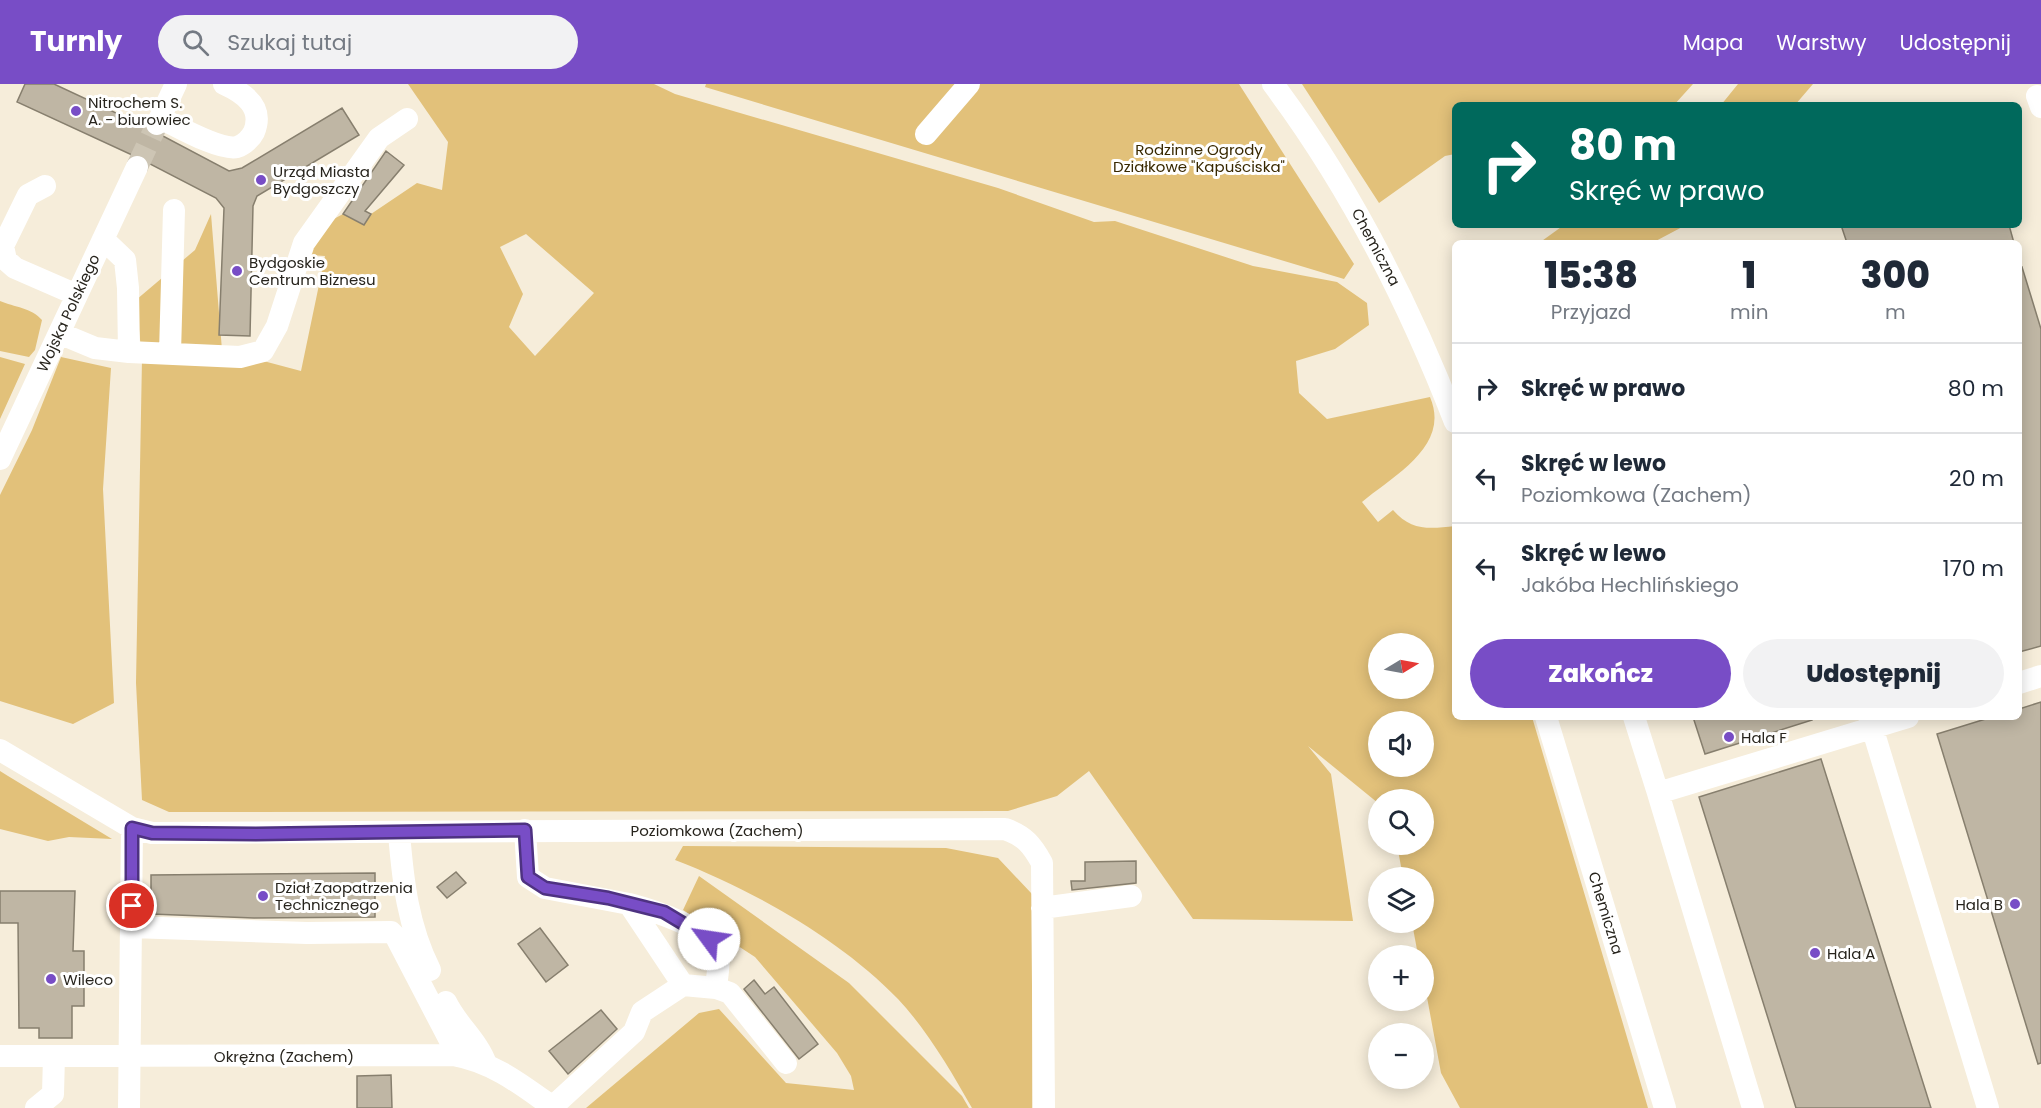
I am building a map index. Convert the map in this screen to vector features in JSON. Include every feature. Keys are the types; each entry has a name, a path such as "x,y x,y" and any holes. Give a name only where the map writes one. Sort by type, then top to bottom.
{"street":[{"path":"176,84 158,121 223,146 238,147 251,138 258,123 255,107 243,93 224,84"},
{"path":"926,135 969,84"},
{"name":"Chemiczna","path":"1273,84 1319,150 1367,228 1414,324 1452,415"},
{"path":"59,333 95,348 129,352 240,357 263,351 277,326 304,243 379,138 407,119"},
{"name":"Wojska Polskiego","path":"0,459 137,167"},
{"path":"45,186 28,195 3,246 6,260 15,268 77,295"},
{"path":"170,353 174,210"},
{"path":"103,239 124,260 128,288 129,352"},
{"path":"2022,682 2041,676"},
{"name":"Chemiczna","path":"1547,720 1665,1108"},
{"path":"1635,720 1753,1108"},
{"path":"1658,793 1870,723 1889,720"},
{"path":"1870,723 1988,1108"},
{"path":"0,750 132,828 129,1108"},
{"name":"Poziomkowa (Zachem)","path":"132,828 152,833 1005,829 1022,835 1042,863 1044,1108"},
{"path":"525,830 528,877 545,888 664,912 709,939 718,955 716,987"},
{"path":"399,833 404,897 417,945 455,1020 480,1047 486,1064"},
{"path":"1042,908 1131,896"},
{"path":"629,904 683,985"},
{"path":"131,927 307,933 391,932 396,937 458,1056"},
{"path":"552,1107 634,1032 642,1012 683,985 716,987 730,993 786,1063"},
{"name":"Okrężna (Zachem)","path":"0,1056 458,1056 499,1069 552,1107"},
{"path":"36,1108 54,1094 54,1056"}],"green space":[{"path":"408,84 654,84 675,94 998,188 1094,222 1115,221 1253,266 1337,282 1367,303 1369,325 1335,349 1296,361 1299,393 1327,419 1430,397 1434,414 1433,430 1426,445 1403,470 1362,502 1378,522 1393,510 1407,522 1421,527 1452,526 1452,720 1533,720 1648,1108 1460,1108 1441,1073 1434,1023 1432,1023 1430,1011 1434,1011 1434,945 1416,945 1414,933 1434,933 1434,867 1401,867 1399,855 1434,855 1434,789 1368,789 1368,795 1308,746 1331,774 1353,921 1193,919 1089,771 1057,796 1008,811 169,812 142,800 136,683 142,359 136,300 195,250 211,214 222,350 301,371 325,256 309,255 330,221 343,214 364,224 371,214 417,183 442,190 448,142","holes":["526,234 594,293 535,356 509,327 523,294 500,247"]},
{"name":"Rodzinne Ogrody Działkowe \"Kapuściska\"","path":"706,84 1239,84 1354,264 1344,279 705,87"},
{"path":"1302,84 1693,84 1677,102 1452,102 1452,155 1445,156 1379,203"},
{"path":"1738,84 1813,84 1798,102 1723,102"},
{"path":"1560,228 1680,228 1658,240 1543,240"},
{"path":"0,301 28,310 42,320 35,350 29,357 0,351"},
{"path":"0,357 25,364 0,419"},
{"path":"61,357 111,368 103,489 114,703 73,724 0,701 0,495 32,430"},
{"path":"0,771 112,839 69,837 48,841 0,829"},
{"path":"683,846 946,848 998,858 1032,894 1032,1108 972,1108 929,1037 898,999 875,977 823,937 765,901 675,860"},
{"path":"699,876 849,983 962,1096 969,1108 586,1108 699,1013 719,1009 786,1083 854,1090 851,1076 837,1053 755,957 683,910"}],"building":[{"name":"Bydgoskie Centrum Biznesu","path":"25,84 54,84 144,126 151,136 163,136 229,171 242,168 342,108 359,135 257,196 253,206 250,336 219,335 224,208 216,198 150,164 143,155 132,155 17,102"},
{"path":"386,151 404,165 365,211 371,214 364,225 343,214"},
{"path":"1842,228 2010,228 2013,240 1846,240"},
{"path":"2022,267 2041,329 2041,646 2022,651"},
{"name":"Hala B","path":"2041,702 2041,1063 2038,1064 1937,734 1982,720 2022,720 2022,708"},
{"name":"Hala F","path":"1694,720 1812,720 1705,754"},
{"name":"Hala A","path":"1821,759 1931,1108 1796,1108 1699,797"},
{"path":"1136,861 1136,883 1072,890 1071,881 1085,881 1085,862"},
{"path":"456,872 466,883 447,898 437,887"},
{"name":"Dział Zaopatrzenia Technicznego","path":"375,873 375,917 254,918 151,914 151,875"},
{"name":"Wileco","path":"0,891 75,891 73,951 84,951 84,1006 72,1006 72,1038 39,1038 39,1028 19,1028 18,923 0,923"},
{"path":"540,928 568,965 546,982 518,944"},
{"path":"754,980 765,994 774,987 818,1044 799,1059 744,989"},
{"path":"601,1010 617,1029 568,1074 549,1051"},
{"path":"391,1075 392,1108 357,1108 357,1076"}],"tunnel":[{"path":"137,167 157,124"}],"place":[{"name":"Nitrochem S. A. - biurowiec","path":"76,111"},
{"name":"Urząd Miasta Bydgoszczy","path":"261,180"},
{"name":"Bydgoskie Centrum Biznesu","path":"237,271"},
{"name":"Hala F","path":"1729,737"},
{"name":"Dział Zaopatrzenia Technicznego","path":"263,896"},
{"name":"Hala B","path":"2015,904"},
{"name":"Hala A","path":"1815,953"},
{"name":"Wileco","path":"51,979"}],"route":[{"path":"132,906 132,828 152,833 256,834 525,830 528,877 545,888 608,898 664,912 709,939"}]}
